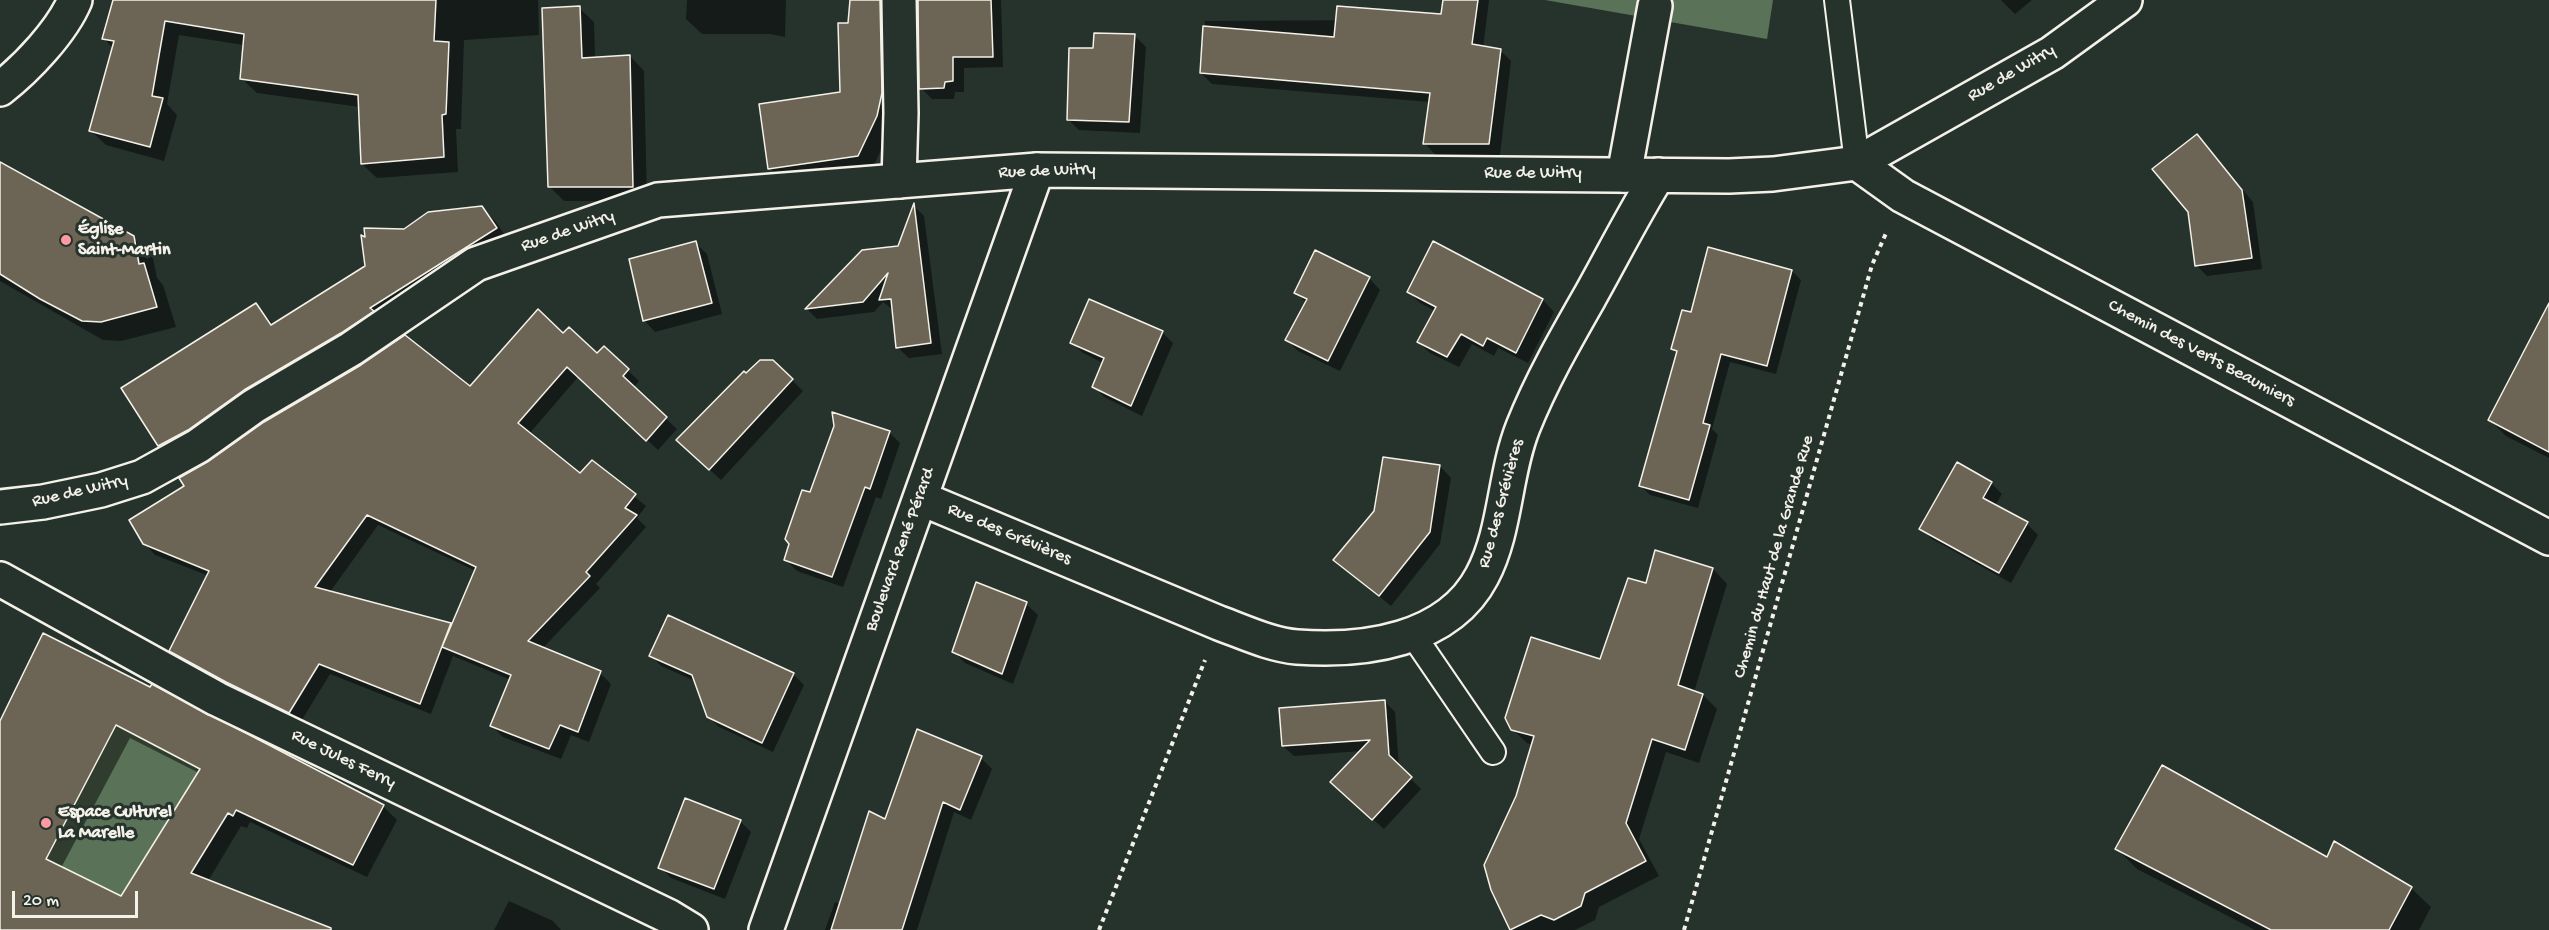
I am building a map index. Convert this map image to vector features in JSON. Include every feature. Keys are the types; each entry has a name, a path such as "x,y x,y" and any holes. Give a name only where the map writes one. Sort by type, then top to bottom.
{"street":[{"path":"0,88 19,74 69,15 75,0"},
{"path":"899,0 901,113 899,181"},
{"name":"Rue de Witry","path":"0,507 43,502 101,490 142,477 170,464 254,406 351,349 476,264 658,200 1037,170 1658,175 1773,174 1857,164 2052,52 2125,0"},
{"path":"1624,175 1654,6"},
{"name":"Chemin des Verts Beaumiers","path":"1857,164 1903,196 2549,538"},
{"name":"Boulevard René Pérard","path":"766,930 1037,170"},
{"name":"Rue des Grévières","path":"920,498 1219,623 1266,640 1296,647 1332,647 1376,643 1413,635 1438,621 1466,600 1482,576 1495,544 1511,465 1522,429 1549,370 1658,175"},
{"name":"Rue Jules Ferry","path":"0,579 218,699 668,916 691,930"}],"lane":[{"path":"1837,0 1857,164"},
{"path":"1413,635 1493,752"}],"path":[{"name":"Chemin du Haut de la Grande Rue","path":"1684,930 1872,265 1903,196"},
{"path":"1099,930 1219,623"}],"green space":[{"path":"1545,0 1773,0 1767,39"},
{"path":"138,681 154,689 131,733 210,774 186,792 118,900 46,859 96,763 75,715 112,732"}],"building":[{"path":"113,0 436,0 434,41 449,42 446,114 442,115 444,157 361,164 358,95 240,79 244,34 165,21 152,96 163,98 150,147 89,131 114,41 102,39"},
{"path":"850,0 880,0 882,93 877,116 858,156 768,169 759,104 840,92 838,23 848,23"},
{"path":"918,0 991,0 993,57 953,57 953,81 945,82 944,88 919,89"},
{"path":"1443,0 1478,0 1472,44 1501,49 1489,144 1423,144 1430,93 1200,73 1203,26 1334,37 1337,6 1441,14"},
{"path":"580,6 582,58 630,55 633,187 548,187 542,8"},
{"path":"1094,33 1135,34 1129,122 1067,120 1069,48 1093,48"},
{"path":"2197,134 2242,190 2252,258 2195,266 2188,212 2152,169"},
{"name":"Église Saint-Martin","path":"0,162 134,236 139,264 144,263 157,307 101,322 82,321 0,274"},
{"path":"914,203 931,343 896,348 891,299 879,300 888,273 863,302 805,309 862,250 898,246"},
{"path":"482,206 497,228 370,308 374,311 341,333 244,390 188,430 158,446 121,388 256,303 271,325 365,266 361,235 365,237 364,228 404,229 428,212"},
{"path":"696,241 712,303 643,321 629,259"},
{"path":"1433,241 1543,299 1516,353 1487,338 1483,346 1461,334 1447,357 1417,342 1436,307 1407,292"},
{"path":"1708,247 1792,270 1767,366 1721,354 1703,423 1710,425 1689,500 1639,486 1677,351 1671,349 1682,310 1691,312"},
{"path":"1315,250 1370,277 1328,361 1285,340 1307,299 1294,293"},
{"path":"1089,299 1163,331 1131,406 1092,387 1104,358 1070,343"},
{"path":"2549,303 2549,452 2488,420"},
{"path":"538,309 563,333 569,327 597,353 604,346 629,369 623,376 667,417 646,441 567,367 518,423 580,473 592,460 636,494 625,508 637,515 586,572 590,576 528,641 601,671 578,732 560,725 549,749 490,726 511,675 442,647 476,567 367,515 315,587 451,623 420,704 319,664 289,713 169,651 209,571 143,544 129,520 184,486 179,478 209,461 264,422 361,365 405,335 470,386"},
{"path":"760,360 773,360 793,379 709,470 676,440 744,371 746,373"},
{"path":"832,412 890,431 870,489 865,487 832,577 784,560 789,544 785,539 802,490 810,492 834,426"},
{"path":"1383,457 1440,465 1430,532 1379,596 1333,560 1374,511"},
{"path":"1957,462 1992,482 1983,498 2028,522 1999,573 1919,529"},
{"path":"1655,550 1713,568 1678,685 1703,694 1685,750 1652,739 1626,823 1646,861 1585,893 1581,906 1554,920 1541,915 1510,930 1491,890 1484,865 1516,796 1534,736 1511,730 1505,718 1531,637 1600,659 1628,578 1646,583"},
{"path":"976,582 1027,602 1002,674 952,652"},
{"path":"668,615 794,673 762,743 707,717 692,675 649,656"},
{"path":"43,633 150,687 152,684 384,805 353,865 236,810 233,816 228,813 191,873 331,928 331,930 0,930 0,721","holes":["116,725 200,769 121,896 46,859"]},
{"path":"1385,700 1389,755 1412,777 1372,820 1330,782 1370,740 1282,746 1279,708"},
{"path":"917,729 982,756 960,810 943,802 902,930 831,930 869,811 885,819"},
{"path":"2162,765 2327,857 2334,841 2412,887 2389,930 2271,930 2115,849"},
{"path":"685,798 741,820 714,889 658,868"}],"place":[{"name":"Église Saint-Martin","path":"66,240"},
{"name":"Espace Culturel La Marelle","path":"46,823"}]}
